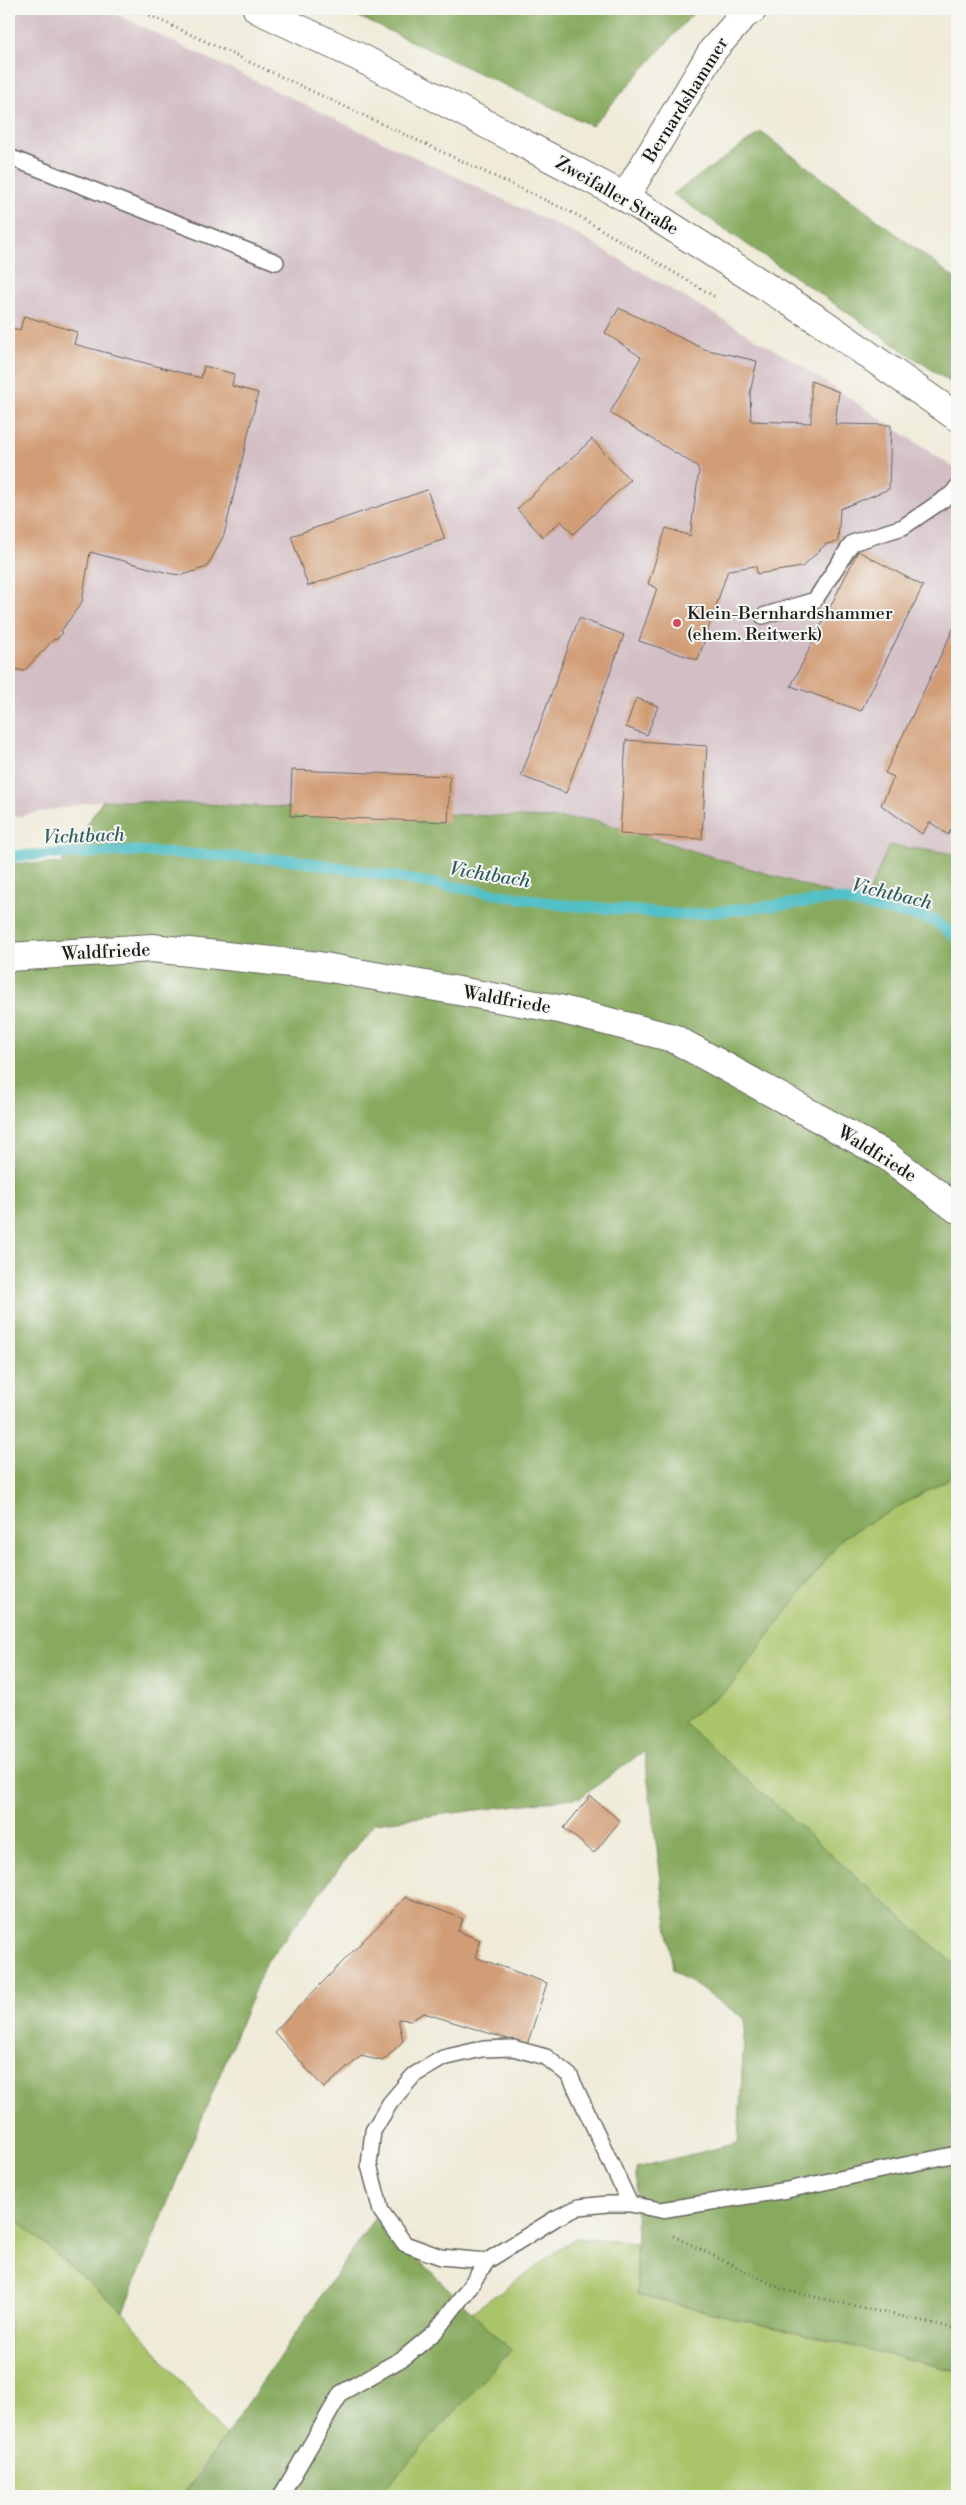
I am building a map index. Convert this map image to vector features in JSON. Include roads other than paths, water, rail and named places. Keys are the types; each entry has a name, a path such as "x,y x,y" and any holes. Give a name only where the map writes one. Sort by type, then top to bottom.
{"street":[{"name":"Zweifaller Straße","path":"257,9 361,58 625,197 820,321 957,417"},
{"name":"Bernardshammer","path":"625,197 713,50 744,15 753,9"},
{"name":"Waldfriede","path":"9,957 152,948 319,966 559,1009 673,1038 887,1156 957,1209"}],"lane":[{"path":"9,157 276,262"},
{"path":"762,616 815,600 852,543 903,527 953,493 957,488"},
{"path":"487,2261 441,2257 405,2244 381,2211 369,2165 374,2131 390,2103 414,2075 443,2058 482,2049 513,2048 546,2057 570,2076 630,2204"},
{"path":"281,2496 341,2393 405,2357 435,2332 487,2261 556,2218 579,2207 607,2204 630,2204 662,2210 787,2190 957,2154"}],"waterway":[{"name":"Vichtbach","path":"9,856 135,851 293,860 563,905 686,915 836,899 934,920 957,938"}],"place":[{"name":"Klein-Bernhardshammer (ehem. Reitwerk)","path":"677,623"}]}
